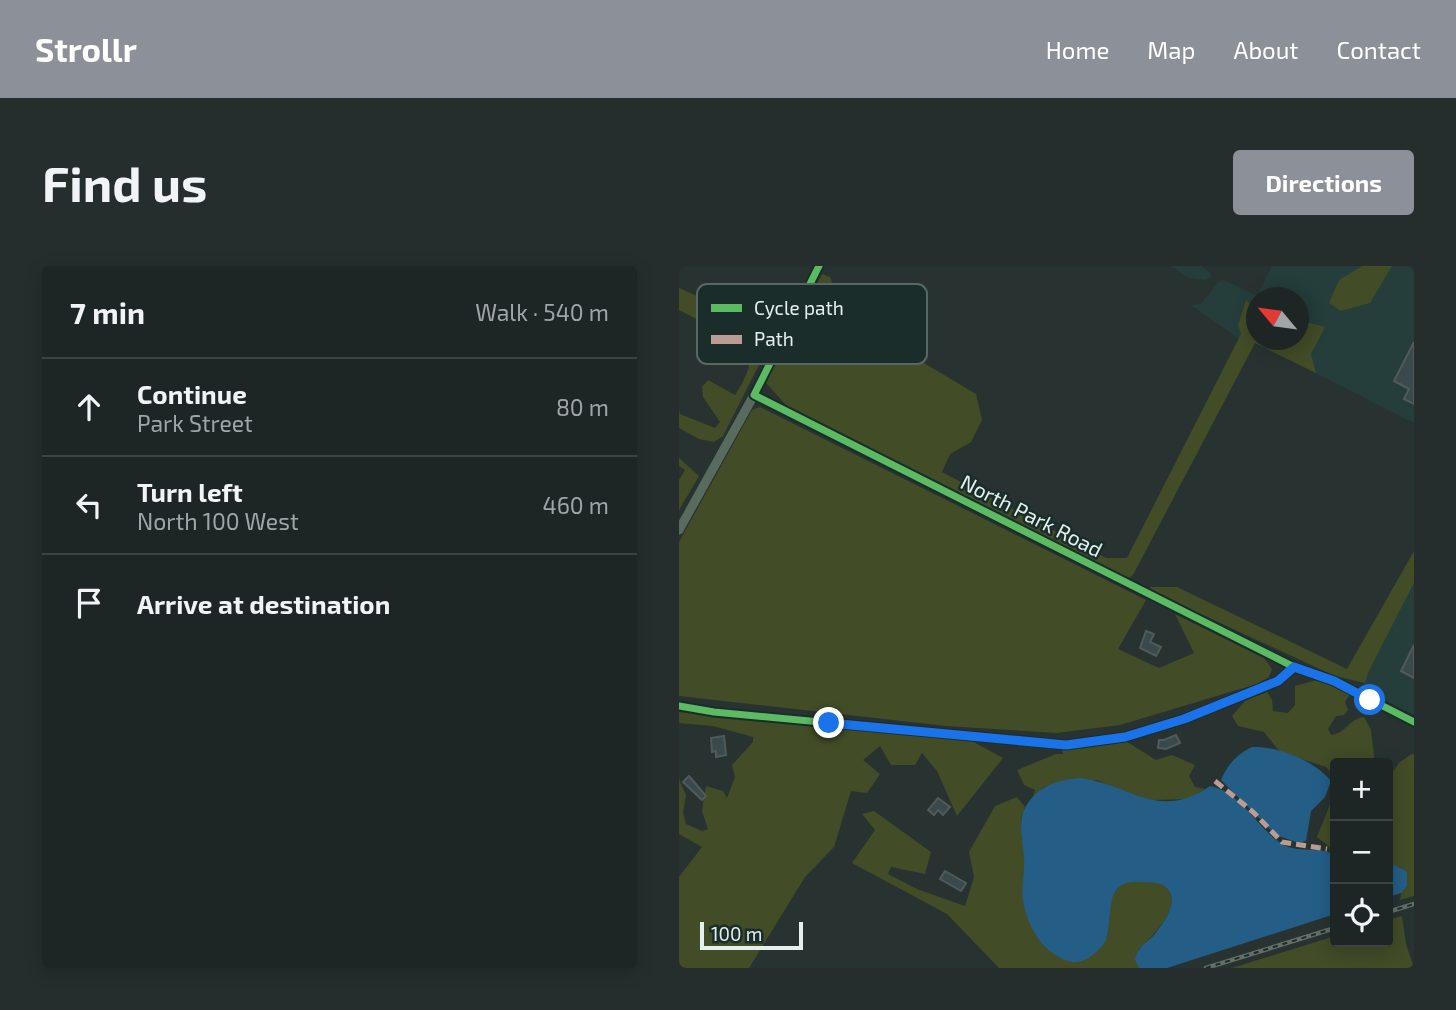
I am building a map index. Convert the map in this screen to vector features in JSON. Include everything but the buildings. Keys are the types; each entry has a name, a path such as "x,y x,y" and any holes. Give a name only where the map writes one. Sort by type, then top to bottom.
{"street":[{"path":"810,284 819,266"},
{"path":"679,530 770,364"},
{"name":"North Park Road","path":"754,395 1294,667 1334,681 1414,722"},
{"path":"679,706 714,712 1066,745 1125,737 1184,719 1278,681 1294,667"}],"shaded area":[{"path":"1170,266 1202,266 1211,277 1205,280 1190,278"},
{"path":"1272,266 1414,266 1414,423 1270,350 1309,350 1309,287 1262,287"},
{"path":"1224,280 1246,291 1246,340 1238,338 1191,305 1201,304 1219,281"},
{"path":"1414,583 1414,715 1363,689 1368,673"}],"green space":[{"path":"1362,266 1392,266 1370,303 1341,311 1329,303 1339,280"},
{"path":"822,274 830,277 833,284 817,284"},
{"path":"679,288 697,296 697,319 679,310"},
{"path":"1246,300 1246,350 1251,350 1133,575 1128,579 786,405 766,383 776,364 926,364 976,394 982,420 971,442 950,454 942,472 1106,558 1127,558 1241,334 1238,325"},
{"path":"1309,323 1325,327 1311,354 1316,373 1269,350 1309,350"},
{"path":"759,364 723,436 714,442 699,439 679,428 679,410 680,414 715,428 720,422 703,397 702,387 708,380 735,395 749,365"},
{"path":"760,407 1146,600 1118,649 1159,668 1194,653 1175,614 1264,658 1272,669 1269,677 1257,684 1120,725 1057,733 946,726 679,696 679,542 752,410"},
{"path":"679,458 699,476 679,510 679,480 685,470 679,466"},
{"path":"1414,551 1414,583 1365,683 1335,676 1151,591 1150,587 1177,587 1347,669"},
{"path":"1320,679 1350,694 1345,702 1348,710 1344,715 1336,716 1328,729 1331,735 1336,734 1355,720 1364,717 1371,730 1374,758 1330,758 1330,771 1326,767 1280,752 1264,732 1238,726 1232,716 1245,701 1267,692 1272,700 1273,711 1288,713 1295,705 1295,686"},
{"path":"679,712 970,740 1003,758 957,816 937,771 922,753 915,765 891,765 880,746 863,760 880,774 867,793 851,791 834,847 805,877 749,968 679,968 679,877 702,847 679,834 679,779 686,795 683,813 686,824 702,831 708,829 702,811 706,786 723,791 727,798 735,777 732,765 753,742 753,737 713,726 679,723"},
{"path":"1124,740 1156,760 1172,755 1195,765 1189,776 1195,787 1205,789 1188,799 1153,800 1138,798 1097,780 1044,787 1033,797 1035,790 1024,785 1017,770 1056,754 1063,754 1061,748"},
{"path":"1414,754 1414,896 1400,900 1401,893 1407,886 1400,867 1393,867 1393,772 1400,762"},
{"path":"1017,797 1025,807 1021,820 1025,859 1023,899 1106,938 1111,901 1123,884 1132,880 1150,881 1169,890 1172,898 1168,914 1157,931 1139,949 1139,968 999,968 947,914 852,863 875,830 862,814 874,811 931,852 925,874 891,867 888,874 917,889 965,906 974,877 969,852 995,806"},
{"path":"1330,804 1330,847 1317,837"},
{"path":"1402,916 1406,944 1414,968 1232,968 1330,938 1330,947 1393,947 1393,919"}],"water":[{"path":"1252,747 1284,752 1316,767 1330,780 1325,797 1311,811 1306,841 1299,843 1276,835 1221,780 1233,760"},
{"path":"1080,778 1159,801 1175,801 1210,786 1231,795 1282,844 1296,849 1330,852 1330,916 1167,968 1139,968 1135,960 1138,952 1162,925 1172,899 1171,893 1162,885 1129,882 1115,892 1106,940 1102,946 1081,961 1071,962 1060,958 1038,937 1024,908 1021,831 1023,812 1031,799 1043,788 1064,780"},
{"path":"1393,866 1407,872 1407,886 1401,893 1393,895 1393,884"}],"railway":[{"path":"1393,910 1414,904"},
{"path":"1206,968 1330,930"}],"marked path":[{"path":"1215,781 1253,812 1282,842 1327,849"}],"cycle path":[{"path":"810,284 819,266"},
{"path":"770,364 754,395 1294,667 1334,681 1414,722"},
{"path":"679,706 714,712 1066,745 1125,737 1184,719 1278,681 1294,667"}],"route":[{"path":"829,723 1066,745 1125,737 1184,719 1278,681 1294,667 1334,681 1370,700"}]}
